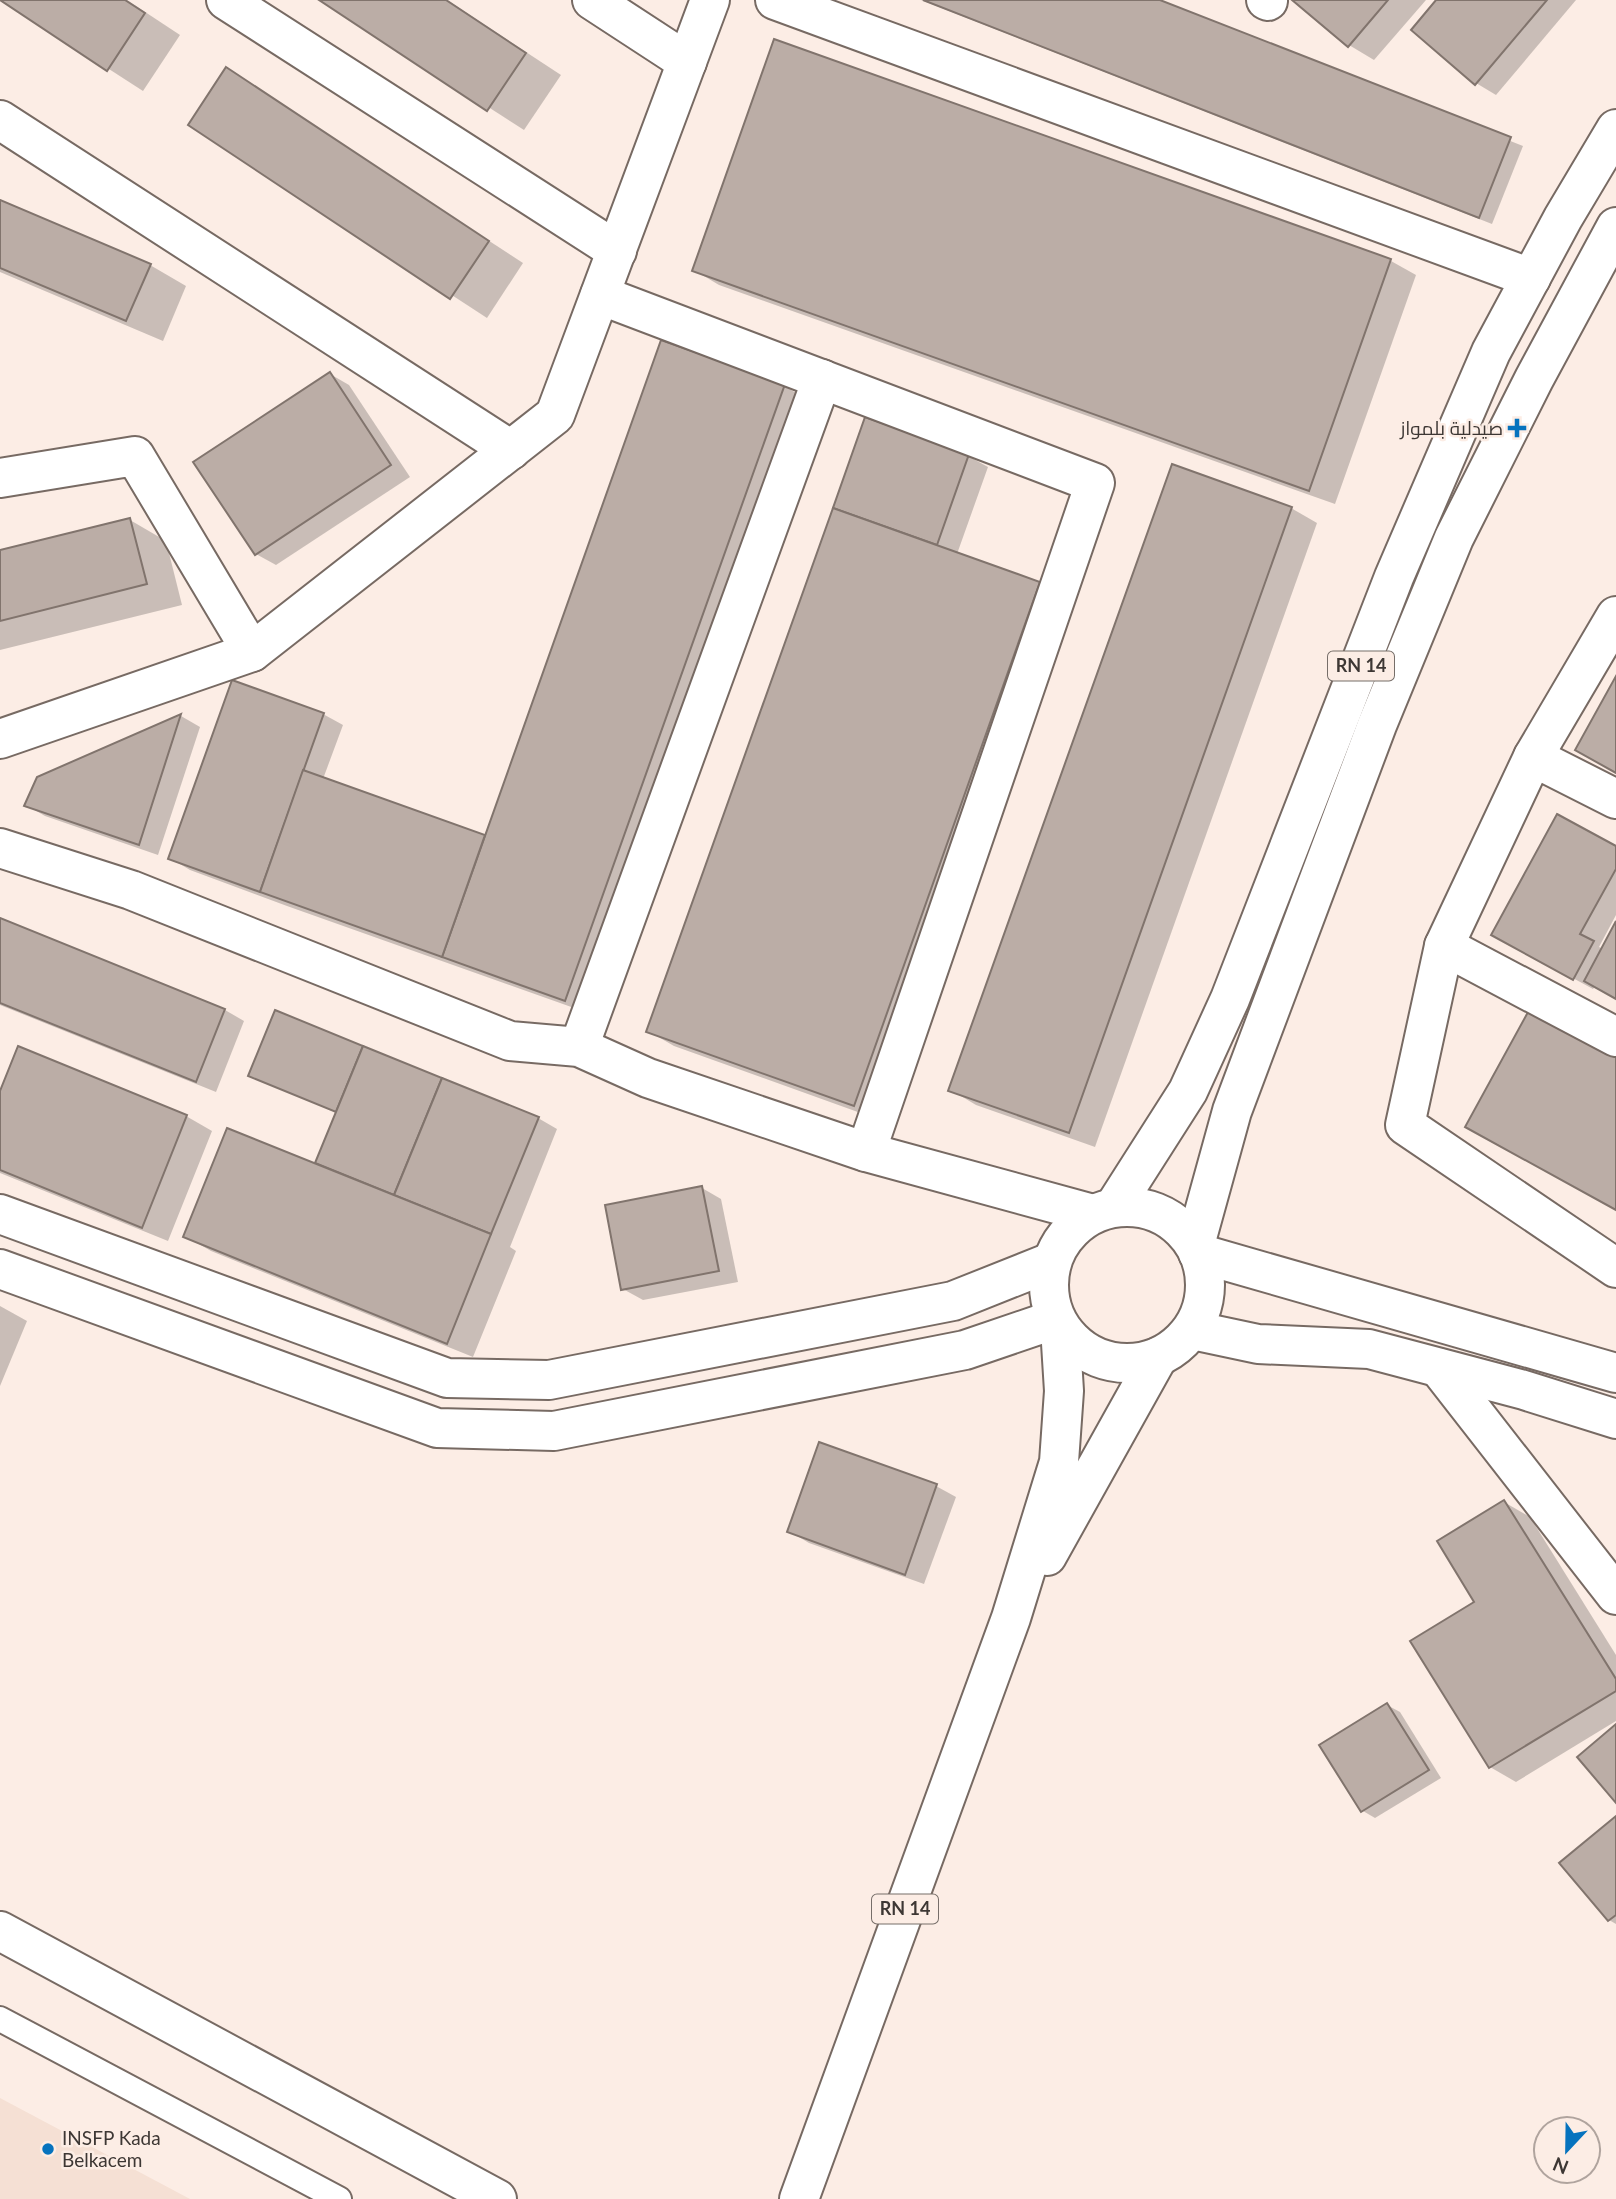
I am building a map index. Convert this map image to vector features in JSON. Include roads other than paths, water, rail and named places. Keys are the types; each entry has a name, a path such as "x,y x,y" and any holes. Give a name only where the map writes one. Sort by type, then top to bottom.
{"main road":[{"path":"226,0 617,251"},
{"path":"592,0 687,62"},
{"path":"0,738 252,652 555,415 710,0"},
{"path":"775,0 1531,278"},
{"path":"0,120 511,450"},
{"name":"RN 14","path":"1104,1210 1188,1091 1230,999 1394,577 1491,352 1616,129"},
{"name":"RN 14","path":"1196,1249 1232,1111 1377,725 1454,538 1534,379 1616,227"},
{"path":"600,295 1095,483 866,1152"},
{"path":"579,1048 822,379"},
{"path":"0,478 135,456 252,652"},
{"path":"1616,616 1532,757 1444,946 1405,1125 1616,1268"},
{"path":"1532,757 1616,799"},
{"path":"0,848 131,890 510,1041 579,1048 648,1077 866,1152 1104,1210 1138,1207 1160,1214 1180,1227 1196,1249 1205,1288 1202,1310 1192,1329 1176,1346 1158,1357 1136,1363 1114,1363 1093,1356 1074,1344 1058,1323 1048,1284 1051,1262 1067,1234 1104,1210"},
{"path":"1444,946 1616,1037"},
{"path":"0,1214 447,1378 549,1380 953,1301 1051,1262"},
{"path":"1196,1249 1383,1308 1616,1373"},
{"path":"0,1269 438,1428 554,1431 965,1350 1058,1323"},
{"name":"RN 14","path":"799,2199 1011,1618 1059,1462 1064,1391 1058,1323"},
{"path":"1192,1329 1258,1344 1369,1349 1524,1390 1616,1419"},
{"name":"RN 14","path":"1011,1618 1158,1357"},
{"path":"1439,1368 1616,1595"},
{"path":"549,1380 554,1431"},
{"path":"0,1931 494,2198"}],"lane":[{"path":"0,2019 339,2199"}],"place":[{"name":"صيدلية بلمواز","path":"1517,428"},
{"name":"INSFP Kada Belkacem","path":"48,2149"}]}
